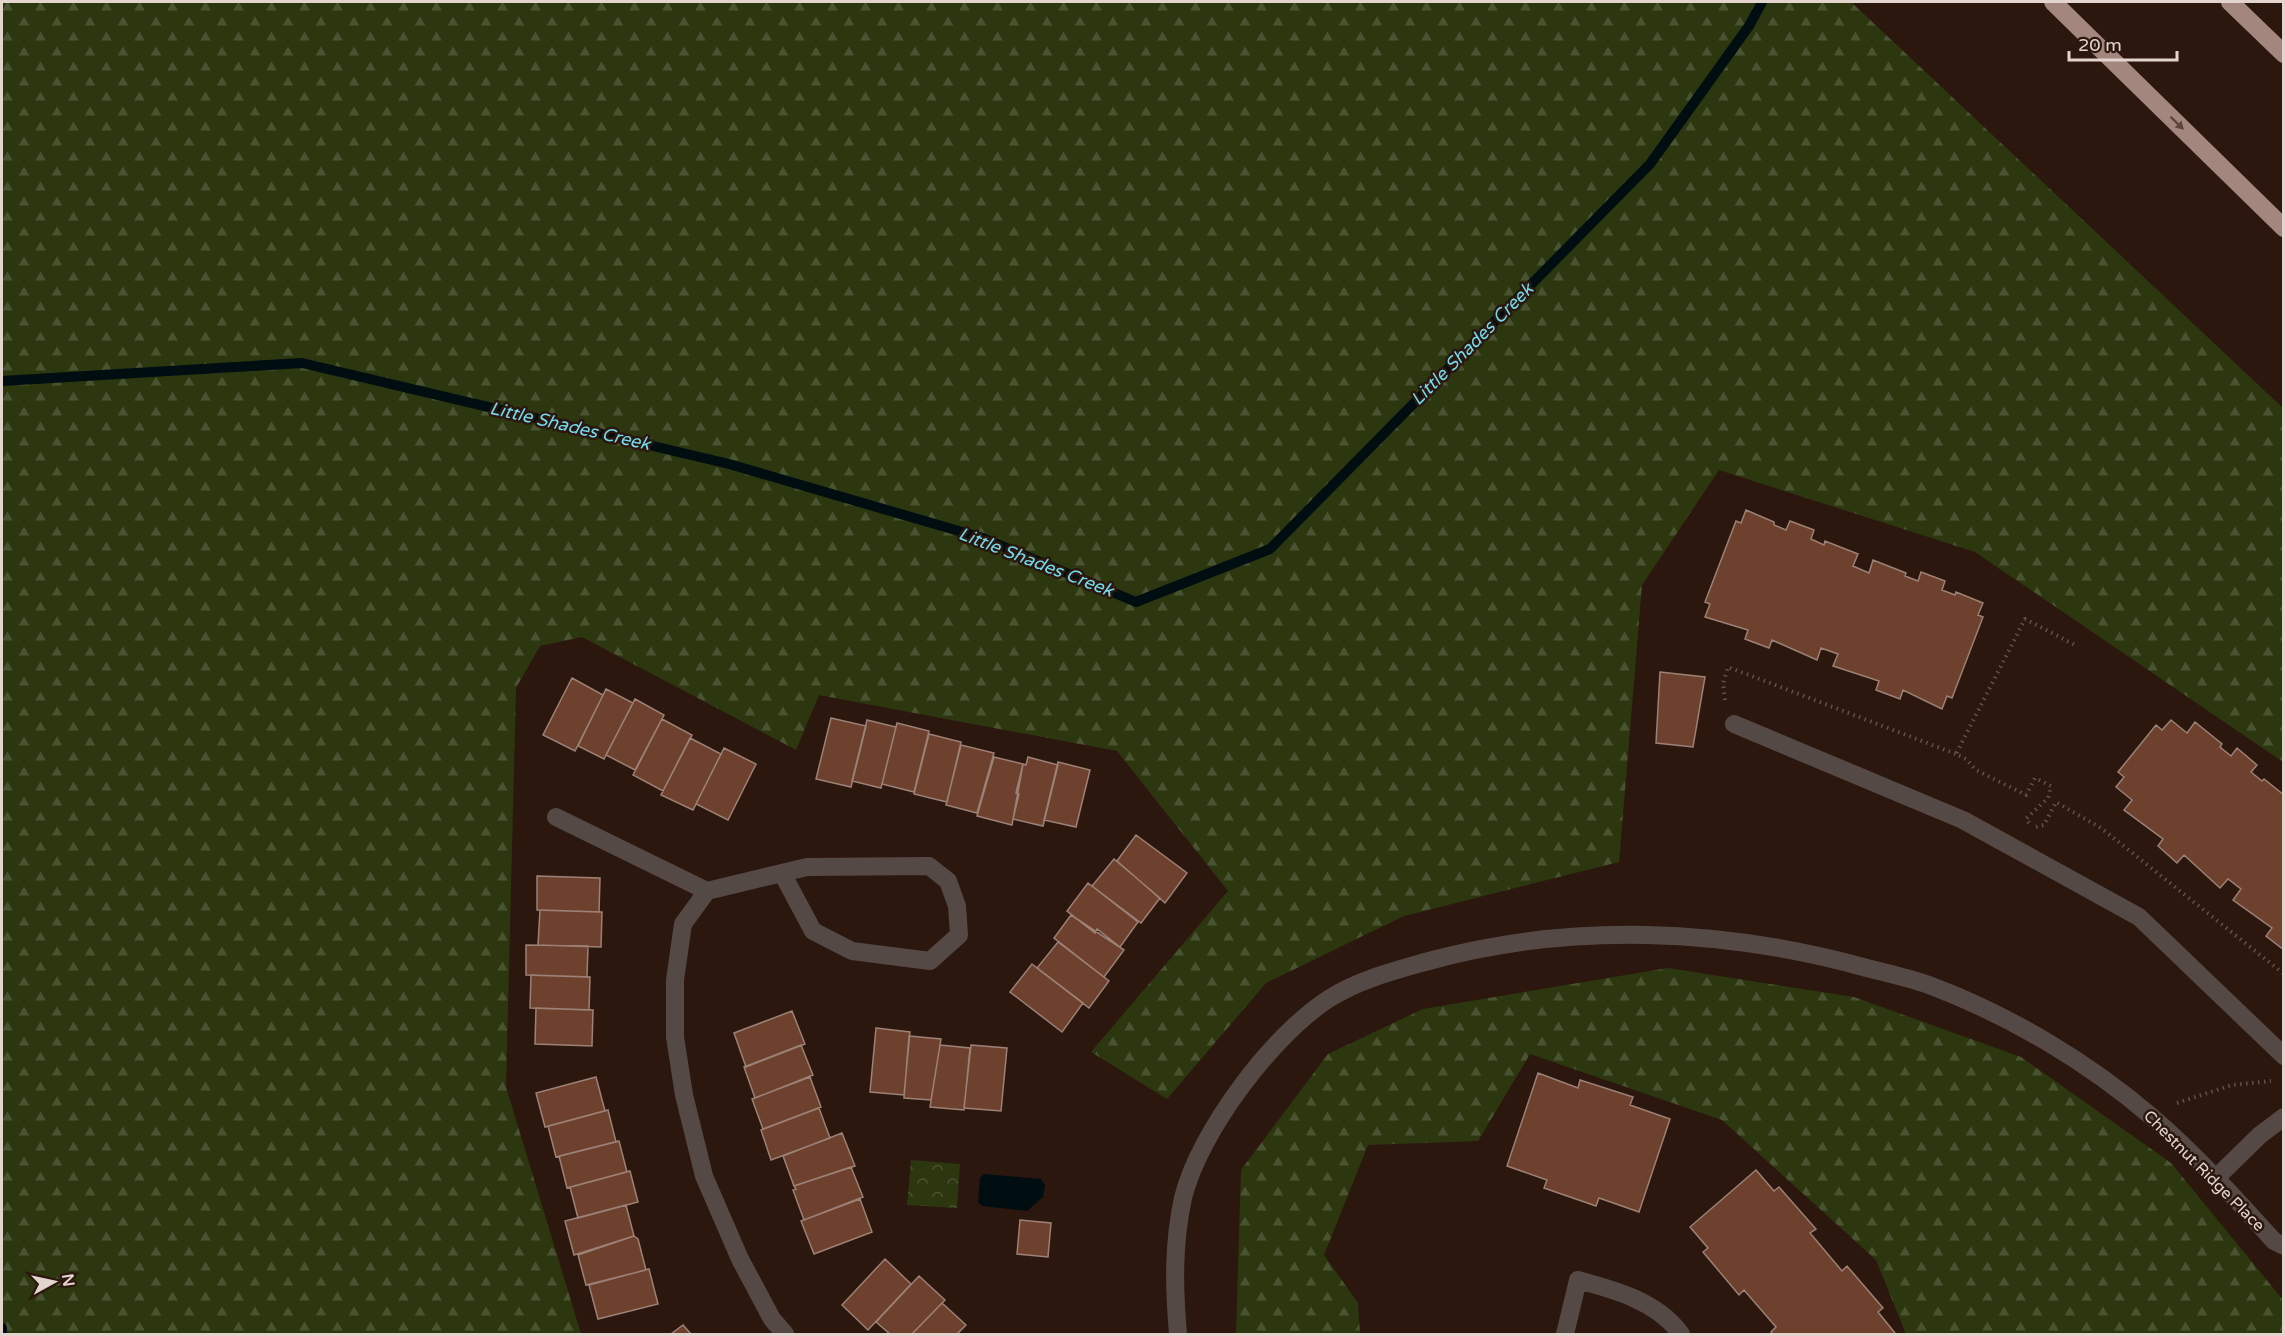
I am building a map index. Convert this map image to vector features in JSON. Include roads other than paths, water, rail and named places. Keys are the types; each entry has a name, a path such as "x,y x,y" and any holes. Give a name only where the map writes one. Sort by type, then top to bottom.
{"highway":[{"path":"2053,2 2283,228"},
{"path":"2230,2 2283,54"}],"street":[{"path":"1734,724 1963,820 2139,917 2283,1056"},
{"path":"556,817 707,891"},
{"path":"782,873 813,931 852,951 930,961 959,935 957,906 948,881 929,866 807,867 782,873 707,891 682,924 675,980 675,1037 684,1095 704,1176 740,1259 772,1319 785,1335"},
{"name":"Chestnut Ridge Place","path":"1178,1335 1174,1250 1184,1194 1210,1134 1249,1077 1287,1031 1332,997 1384,974 1466,951 1555,938 1650,933 1731,940 1806,951 1928,985 1979,1006 2033,1034 2104,1081 2152,1117 2279,1243"},
{"path":"2216,1178 2260,1135 2283,1117"},
{"path":"1565,1335 1578,1280 1625,1293 1671,1321 1681,1335"}],"waterway":[{"name":"Little Shades Creek","path":"2,381 302,363 729,464 983,538 1136,602 1270,549 1650,164 1749,26 1762,2"},
{"name":"Little Shades Creek","path":"2,1328 2,1334"}]}
